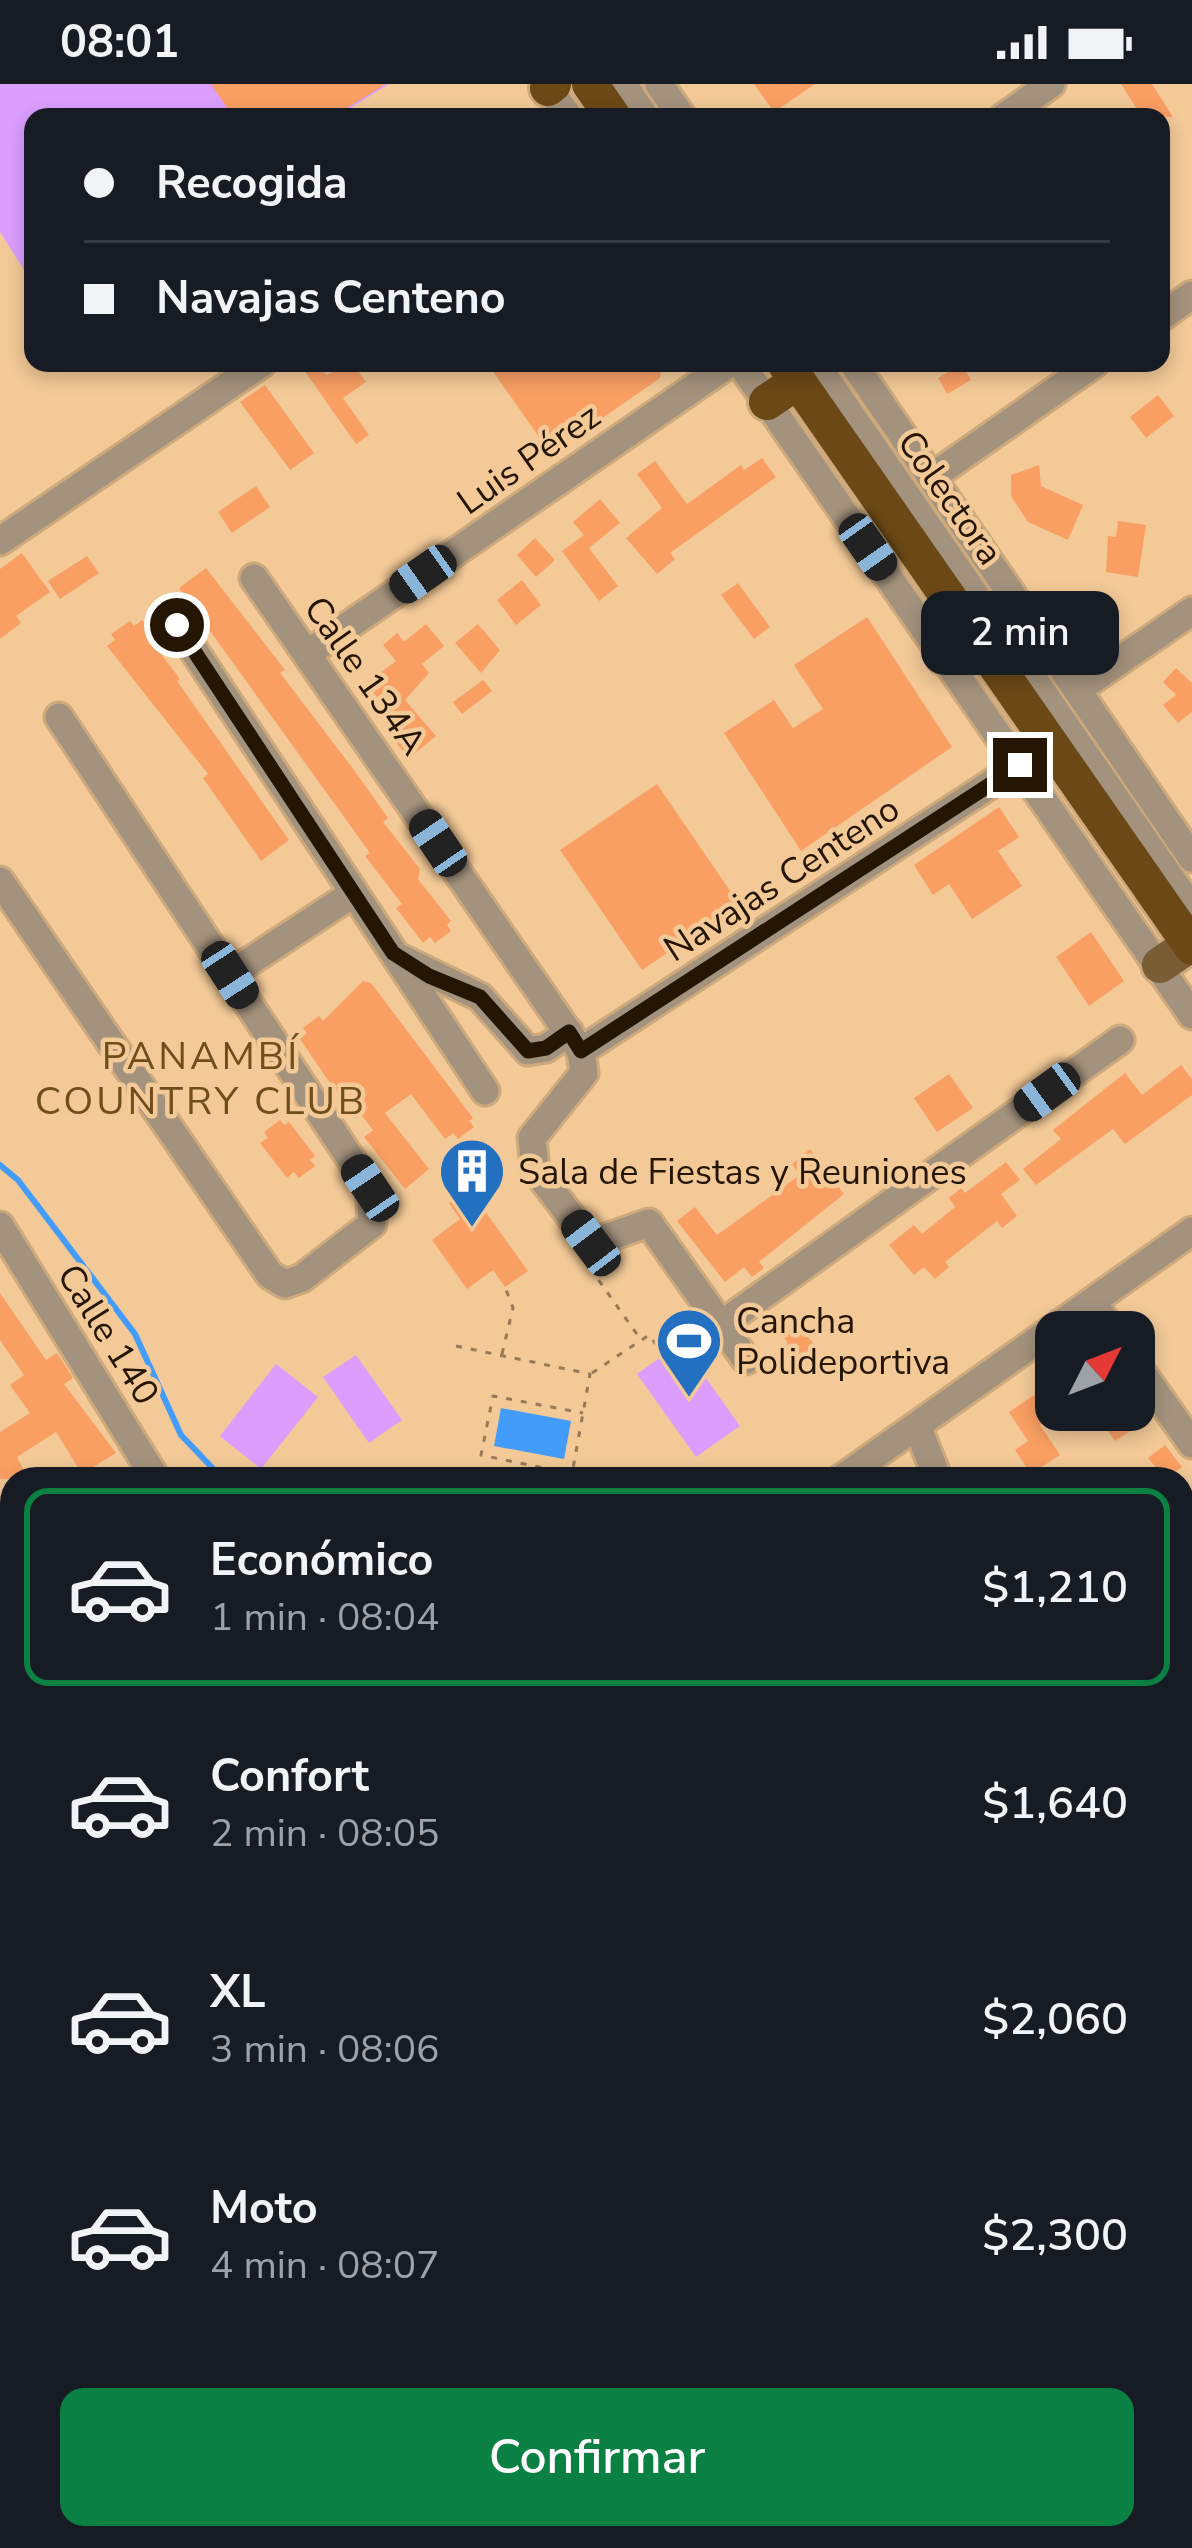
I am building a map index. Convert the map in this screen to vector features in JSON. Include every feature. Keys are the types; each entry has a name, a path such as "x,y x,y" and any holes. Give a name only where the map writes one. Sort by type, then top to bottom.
{"highway":[{"path":"791,377 959,645 1185,942"}],"street":[{"path":"1017,108 1051,84"},
{"path":"0,541 249,372"},
{"name":"Luis Pérez","path":"308,654 717,372"},
{"path":"860,372 1192,858"},
{"path":"932,477 1082,372"},
{"name":"Colectora","path":"791,377 1185,942 1192,1015"},
{"name":"Calle 134A","path":"254,578 575,1041"},
{"path":"1077,689 1192,611"},
{"path":"177,625 485,1091"},
{"name":"Colectora","path":"959,645 1020,765 1185,942"},
{"path":"0,880 270,1275 285,1284 302,1278 372,1224 375,1211 370,1188 58,717"},
{"name":"Navajas Centeno","path":"575,1041 1020,765"},
{"path":"230,975 354,893"},
{"path":"393,953 429,976 480,997 528,1051 575,1041 584,1073 532,1138 535,1168 591,1243 649,1223 746,1360"},
{"path":"722,1324 1120,1040"},
{"name":"Calle 140","path":"0,1226 149,1467"},
{"path":"858,1467 1192,1231"},
{"path":"1093,1304 1098,1311"},
{"path":"1155,1392 1192,1444"},
{"path":"917,1426 933,1467"}],"path":[{"path":"591,1243 581,1256 641,1340"},
{"path":"502,1355 513,1308 505,1287"},
{"path":"456,1346 590,1374 649,1335 664,1355"},
{"path":"573,1467 590,1374"},
{"path":"538,1467 481,1455 493,1396 583,1413"}],"shaded area":[{"path":"0,84 389,84 350,108 24,108 24,270 0,232"},
{"name":"Cancha Polideportiva","path":"681,1343 740,1426 696,1457 637,1374"},
{"path":"356,1355 402,1420 369,1443 323,1377"},
{"path":"276,1364 318,1397 263,1467 220,1436"}],"water":[{"path":"501,1408 571,1421 564,1459 494,1446"}],"building":[{"path":"211,84 386,84 347,108 227,108"},
{"path":"754,84 815,84 780,108 771,108"},
{"path":"1121,84 1152,84 1167,108 1136,108"},
{"path":"305,372 359,372 366,382 343,398 369,435 356,444"},
{"path":"493,372 661,372 660,378 551,454"},
{"path":"948,372 966,372 971,380 947,394 938,378"},
{"path":"265,385 314,453 290,470 240,402"},
{"path":"1158,395 1174,416 1146,438 1130,417"},
{"path":"762,458 776,477 670,553 675,559 657,574 626,538 662,508 637,474 655,461 687,504 741,465 744,470"},
{"path":"1039,465 1041,486 1083,505 1068,540 1028,522 1011,496 1011,475"},
{"path":"256,486 270,507 232,533 218,512"},
{"path":"600,499 620,523 589,548 618,586 599,601 562,551 584,535 573,522"},
{"path":"1118,521 1146,525 1138,577 1106,572 1108,536 1116,537"},
{"path":"535,538 555,560 536,577 517,555"},
{"path":"22,553 50,592 16,616 21,623 0,639 0,569"},
{"path":"87,556 99,573 60,599 48,581"},
{"path":"206,568 285,670 280,673 354,770 388,818 383,822 420,869 418,879 451,921 447,925 451,931 435,943 430,937 423,943 396,908 402,904 365,856 370,853 179,588"},
{"path":"522,580 541,605 516,625 497,600"},
{"path":"738,583 770,627 754,639 721,595"},
{"path":"867,617 952,747 801,851 724,733 774,700 793,728 823,709 794,665"},
{"path":"142,620 177,681 289,840 261,861 203,778 208,774 107,646 115,640 111,634 130,621 134,626"},
{"path":"426,624 444,646 422,664 429,673 405,700 436,736 409,758 392,738 402,730 366,683 396,661 383,645 397,633 404,642"},
{"path":"478,624 500,650 481,673 455,643"},
{"path":"1176,668 1192,683 1192,712 1178,723 1163,705 1176,695 1163,682"},
{"path":"483,680 492,691 462,714 453,702"},
{"path":"657,784 739,904 642,970 560,850"},
{"path":"999,807 1019,837 998,851 1022,886 972,919 949,884 933,895 914,865"},
{"path":"1091,932 1124,981 1089,1006 1056,957"},
{"path":"363,981 371,983 473,1118 469,1121 474,1127 458,1139 453,1133 445,1139 411,1094 385,1113 429,1169 405,1189 364,1137 373,1130 353,1104 347,1108 300,1039 307,1033 303,1028 319,1016 323,1021"},
{"path":"1181,1065 1192,1079 1192,1095 1125,1144 1113,1129 1036,1185 1023,1169 1061,1139 1053,1130 1125,1073 1142,1095"},
{"path":"949,1074 973,1108 937,1132 914,1098"},
{"path":"280,1120 284,1125 289,1122 315,1156 310,1160 315,1166 299,1178 294,1172 287,1178 260,1143 268,1138 264,1132"},
{"path":"810,1149 844,1194 759,1262 764,1268 752,1277 744,1267 725,1282 677,1221 695,1207 717,1235 800,1175 792,1164"},
{"path":"1006,1162 1020,1180 1001,1194 1017,1216 1002,1228 997,1221 945,1262 949,1267 935,1279 924,1267 914,1275 889,1245 914,1225 922,1234 955,1207 949,1198 961,1188 965,1193"},
{"name":"Sala de Fiestas y Reuniones","path":"469,1189 528,1271 505,1287 493,1270 467,1289 432,1240 460,1219 449,1203"},
{"path":"0,1293 46,1360 57,1353 73,1378 64,1384 116,1453 93,1467 78,1467 56,1432 17,1457 22,1467 0,1467 0,1432 30,1413 10,1385 24,1375 0,1340"},
{"path":"790,1314 820,1352 788,1378 771,1357 788,1343 775,1326"},
{"path":"1035,1395 1035,1431 1044,1431 1060,1455 1042,1467 1026,1467 1015,1450 1028,1441 1009,1412"},
{"path":"1108,1431 1130,1431 1115,1441"},
{"path":"1165,1445 1182,1467 1156,1467 1148,1458"}],"waterway":[{"path":"0,1165 18,1180 135,1334 181,1435 212,1467"}],"place":[{"name":"Sala de Fiestas y Reuniones","path":"472,1230"},
{"name":"Cancha Polideportiva","path":"689,1400"}],"district":[{"name":"PANAMBÍ COUNTRY CLUB","path":"201,1078"}],"route":[{"path":"177,625 393,953 429,976 480,997 528,1051 546,1048 569,1032 581,1051 1020,765"}]}
